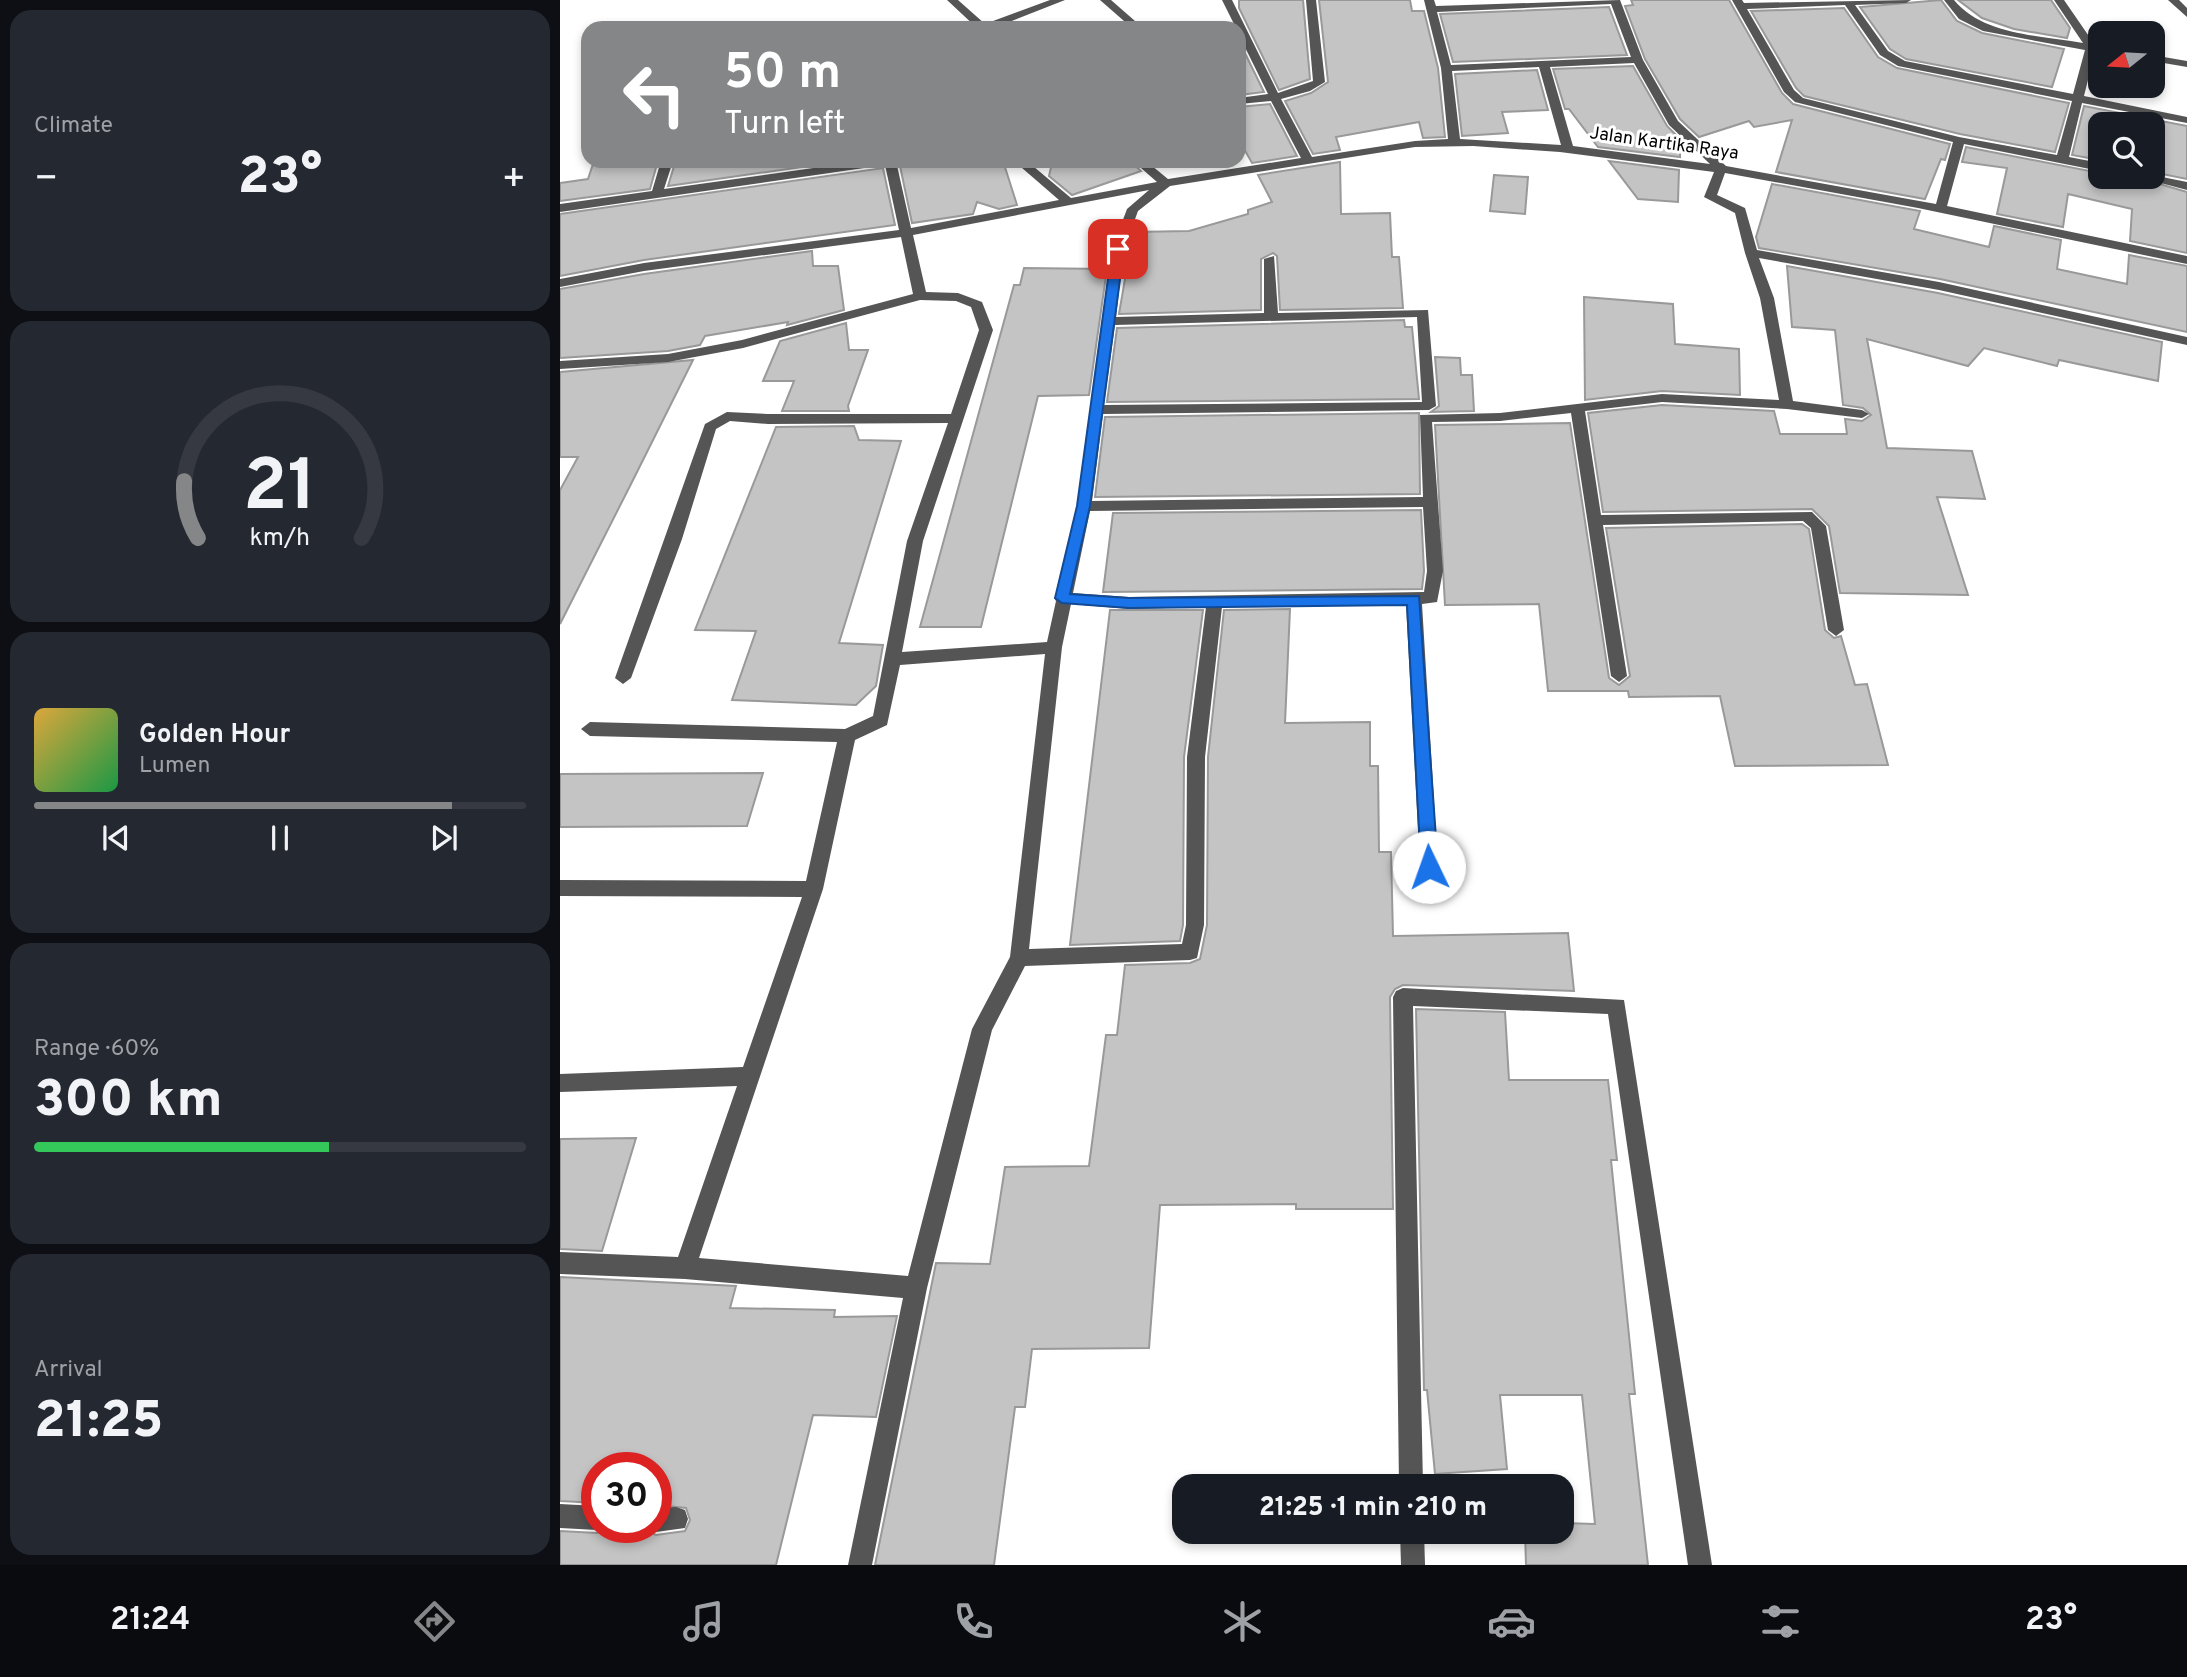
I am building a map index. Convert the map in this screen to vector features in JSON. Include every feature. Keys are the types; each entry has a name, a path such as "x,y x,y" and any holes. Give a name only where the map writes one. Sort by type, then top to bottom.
{"street":[{"path":"952,0 975,21"},
{"path":"1002,21 1060,0"},
{"path":"1105,0 1130,21"},
{"path":"1227,0 1237,21"},
{"path":"1246,100 1275,97 1306,89 1319,82 1311,0"},
{"path":"1906,0 1739,3 1790,92 1799,100 1959,140 2088,165"},
{"path":"1949,0 1962,17 1987,29 2088,47"},
{"path":"2059,0 2088,38"},
{"path":"2173,0 2187,14"},
{"path":"1454,141 1446,68 1430,4 1616,1 1638,60 1673,122 1721,168 1710,197 1741,211 1751,253 1767,299 1787,405"},
{"path":"1847,1 1890,59 2078,100 2187,120"},
{"path":"1246,38 1307,159"},
{"path":"1446,68 1638,60"},
{"path":"2165,60 2187,64"},
{"path":"1544,65 1568,149"},
{"path":"2062,160 2088,71"},
{"path":"1941,207 1959,140"},
{"name":"Jalan Kartika Raya","path":"560,283 644,267 906,233 1307,159 1454,141 1568,149 1721,168 1941,207 2187,260"},
{"path":"657,193 665,168"},
{"path":"560,208 838,168"},
{"path":"891,168 920,296"},
{"path":"1028,168 1068,202"},
{"path":"860,1565 916,1288 982,1029 1019,957 1054,647 1062,598 1084,506 1118,249 1133,209 1166,183 1148,168"},
{"path":"2165,181 2187,186"},
{"path":"1751,253 1939,286 2187,341"},
{"path":"1270,259 1271,316"},
{"path":"560,365 668,358 769,337 920,296 958,297 976,305 986,330 915,541 895,659 881,720 847,736 590,729"},
{"path":"1096,410 1429,406 1423,313 1109,321"},
{"path":"1062,598 1129,603 1431,598 1435,571 1424,418 1500,417 1662,398 1787,405 1862,414"},
{"path":"1577,407 1619,676"},
{"path":"623,678 674,539 710,427 727,416 768,419 955,418"},
{"path":"1084,506 1430,502"},
{"path":"1593,520 1807,516 1818,526 1836,630"},
{"path":"1414,600 1429,867"},
{"path":"1019,957 1190,952 1195,925 1196,757 1215,602"},
{"path":"895,659 1054,647"},
{"path":"685,1268 814,889 847,736"},
{"path":"560,888 814,889"},
{"path":"1411,1474 1403,997 1617,1006 1619,1038 1700,1565"},
{"path":"560,1083 751,1076"},
{"path":"560,1262 685,1268 916,1288"},
{"path":"560,1516 581,1517"},
{"path":"1412,1544 1413,1565"}],"building":[{"path":"1239,0 1303,0 1310,79 1279,90 1239,8"},
{"path":"1319,0 1410,0 1412,11 1424,11 1438,68 1445,137 1423,138 1419,122 1336,137 1340,150 1313,154 1285,101 1311,93 1328,82"},
{"path":"1631,0 1729,0 1782,93 1793,104 1950,144 1925,199 1776,172 1792,120 1754,127 1749,121 1699,137 1680,119 1645,59 1625,6 1633,5"},
{"path":"1941,0 1957,21 1982,33 2064,49 2052,87 1906,59 1890,49 1860,7"},
{"path":"1958,0 2051,0 2070,28 2067,38 2014,29 1982,18"},
{"path":"1609,7 1627,55 1453,62 1440,14"},
{"path":"1844,8 1878,57 1897,68 2069,103 2055,152 1960,134 1804,96 1796,88 1751,11"},
{"path":"1246,55 1264,92 1246,94"},
{"path":"1633,66 1667,126 1684,143 1680,144 1680,157 1598,147 1569,109 1565,109 1553,69"},
{"path":"1537,70 1548,110 1502,112 1508,133 1462,136 1455,74"},
{"path":"1270,104 1297,156 1252,163 1246,152 1246,106"},
{"path":"2084,106 2115,112 2088,112 2088,158 2072,155"},
{"path":"2165,122 2187,126 2187,179 2165,175"},
{"path":"1966,147 2088,171 2088,189 2165,189 2165,186 2187,192 2187,253 2130,241 2132,209 2068,194 2063,227 1997,214 2007,168 1962,162"},
{"path":"1609,161 1679,170 1678,202 1638,199"},
{"path":"1340,162 1341,214 1390,213 1392,257 1399,257 1403,308 1280,310 1277,256 1273,253 1261,259 1261,310 1119,314 1133,232 1189,231 1248,214 1248,210 1272,202 1258,175"},
{"path":"592,168 656,168 650,189 560,201 560,183 588,179"},
{"path":"673,168 795,168 668,186"},
{"path":"883,168 895,225 644,260 560,276 560,214"},
{"path":"900,168 1005,168 1017,205 999,209 977,202 973,214 912,223"},
{"path":"1051,168 1138,168 1141,171 1072,195 1049,176"},
{"path":"1494,175 1528,177 1525,214 1490,211"},
{"path":"1772,184 1920,211 1914,229 1989,247 1994,226 2061,240 2057,269 2127,284 2129,255 2187,266 2187,332 1940,279 1759,248 1756,237"},
{"path":"812,251 813,266 838,266 844,310 787,325 788,322 705,336 700,345 668,351 560,358 560,289 644,274"},
{"path":"1787,266 1938,293 2162,342 2158,381 2059,360 2057,366 1984,348 1968,366 1867,339 1887,448 1972,451 1985,499 1937,497 1968,595 1840,593 1829,526 1812,509 1603,512 1588,413 1662,405 1774,411 1780,434 1847,434 1845,419 1862,421 1871,415 1863,408 1843,405 1835,330 1792,327"},
{"path":"1024,268 1107,269 1089,395 1038,396 981,627 920,627 1014,285 1020,285"},
{"path":"1584,297 1673,304 1675,344 1739,349 1740,395 1662,391 1585,400"},
{"path":"1404,320 1405,327 1412,327 1419,399 1107,402 1117,328"},
{"path":"846,323 849,350 868,350 848,406 849,411 782,411 794,381 763,381 780,341"},
{"path":"1435,357 1460,358 1461,375 1472,375 1474,411 1431,412 1439,406"},
{"path":"693,360 560,624 560,490 578,457 560,457 560,372"},
{"path":"1419,413 1420,494 1095,497 1105,417"},
{"path":"1570,423 1609,678 1619,685 1630,676 1606,528 1802,524 1809,529 1825,630 1834,638 1841,636 1855,685 1867,684 1888,765 1735,766 1720,696 1629,697 1628,691 1548,691 1539,604 1445,605 1435,425"},
{"path":"854,426 859,440 901,441 839,643 883,645 876,686 856,705 732,700 756,631 695,630 776,427"},
{"path":"1421,510 1424,571 1422,589 1103,592 1113,513"},
{"path":"1290,609 1285,723 1370,722 1370,766 1378,766 1379,852 1391,852 1393,936 1568,933 1574,991 1403,985 1395,989 1390,997 1393,1209 1296,1209 1296,1204 1160,1205 1149,1348 1032,1349 1025,1407 1015,1407 994,1565 875,1565 936,1263 990,1264 1005,1167 1089,1166 1106,1035 1117,1035 1125,965 1190,963 1200,959 1207,925 1208,757 1224,610"},
{"path":"1110,610 1203,610 1184,757 1183,925 1180,941 1070,945"},
{"path":"763,773 747,826 560,827 560,774"},
{"path":"1416,1009 1505,1012 1509,1080 1608,1080 1617,1160 1611,1160 1635,1394 1629,1394 1648,1565 1526,1565 1525,1544 1574,1544 1574,1523 1595,1524 1582,1395 1500,1395 1507,1469 1435,1474 1427,1390 1424,1390"},
{"path":"636,1138 602,1251 560,1249 560,1139"},
{"path":"560,1277 736,1286 730,1308 835,1310 834,1317 897,1316 876,1417 813,1415 776,1565 560,1565 560,1531 581,1532 581,1543 672,1543 672,1533 685,1531 690,1520 686,1508 672,1507 672,1452 581,1452 581,1502 560,1501"}],"route":[{"path":"1118,249 1084,506 1062,598 1129,603 1414,600 1429,867"}]}
